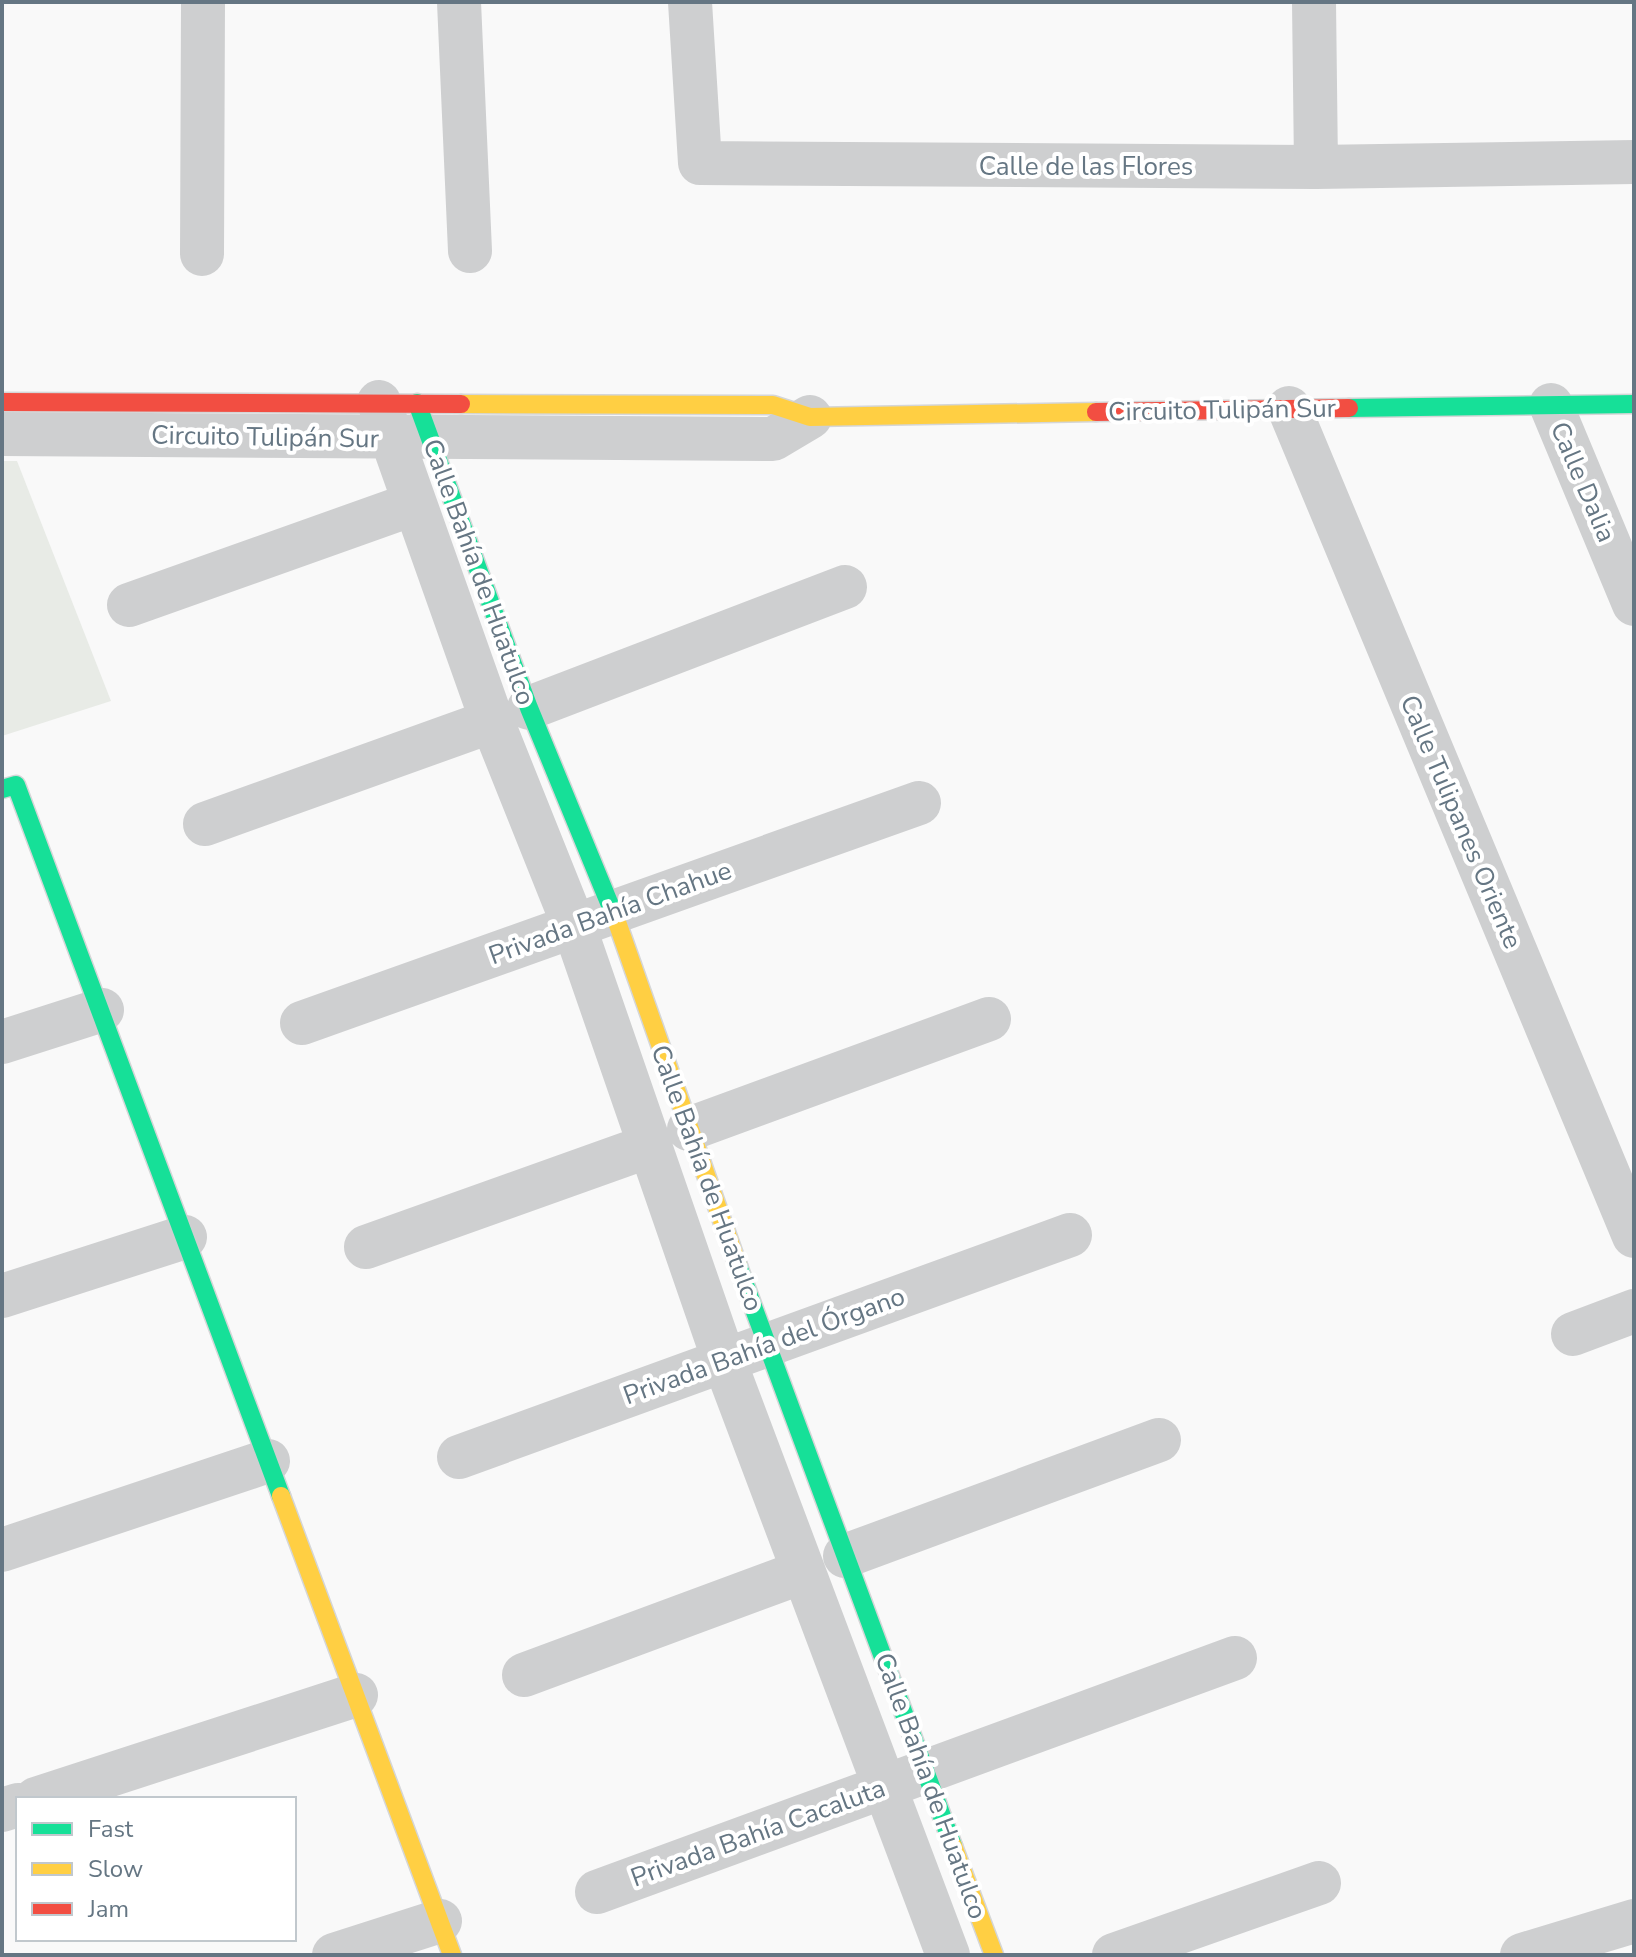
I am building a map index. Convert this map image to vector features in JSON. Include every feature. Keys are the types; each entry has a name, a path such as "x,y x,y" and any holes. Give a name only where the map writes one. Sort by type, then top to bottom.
{"street":[{"path":"202,254 203,2"},
{"path":"459,2 470,251"},
{"name":"Calle de las Flores","path":"690,2 700,163 1316,167 1634,162"},
{"path":"1314,2 1316,167"},
{"name":"Circuito Tulipán Sur","path":"2,402 773,439 810,417 1634,404"},
{"name":"Calle Dalia","path":"1551,405 1634,604"},
{"name":"Calle Tulipanes Oriente","path":"1289,408 1634,1236"},
{"name":"Circuito Tulipán Sur","path":"2,434 404,420"},
{"name":"Calle Bahía de Huatulco","path":"404,420 413,504 511,715"},
{"name":"Calle Bahía de Huatulco","path":"404,420 511,715 594,918 689,1129 766,1345 994,1955"},
{"path":"129,605 413,504"},
{"path":"205,824 511,715 845,587"},
{"path":"9,787 102,1010 446,1938 334,1955"},
{"name":"Privada Bahía Chahue","path":"302,1023 919,803"},
{"name":"Calle Bahía de Huatulco","path":"594,918 649,1146 802,1572 948,1955"},
{"path":"2,1042 102,1010"},
{"path":"689,1129 989,1019"},
{"path":"366,1247 649,1146"},
{"name":"Privada Bahía del Órgano","path":"459,1457 1070,1235"},
{"path":"2,1296 185,1237"},
{"path":"1573,1334 1634,1311"},
{"path":"845,1556 1159,1440"},
{"path":"2,1550 268,1461"},
{"path":"524,1675 802,1572"},
{"name":"Privada Bahía Cacaluta","path":"597,1892 1235,1658"},
{"path":"42,1797 356,1695"},
{"path":"1114,1955 1319,1883"},
{"path":"1522,1955 1634,1921"}],"shaded area":[{"path":"2,461 17,461 111,701 2,736"}],"traffic: fast":[{"path":"417,403 529,708 617,922"},
{"path":"1349,408 1634,404"},
{"path":"2,789 16,785 281,1496"},
{"path":"738,1266 953,1846"}],"traffic: slow":[{"path":"461,404 773,405 810,417 1096,412"},
{"path":"617,922 738,1266"},
{"path":"281,1496 452,1955"},
{"path":"953,1846 994,1955"}],"traffic: jam":[{"path":"2,402 461,404"},
{"path":"1096,412 1349,408"}]}
